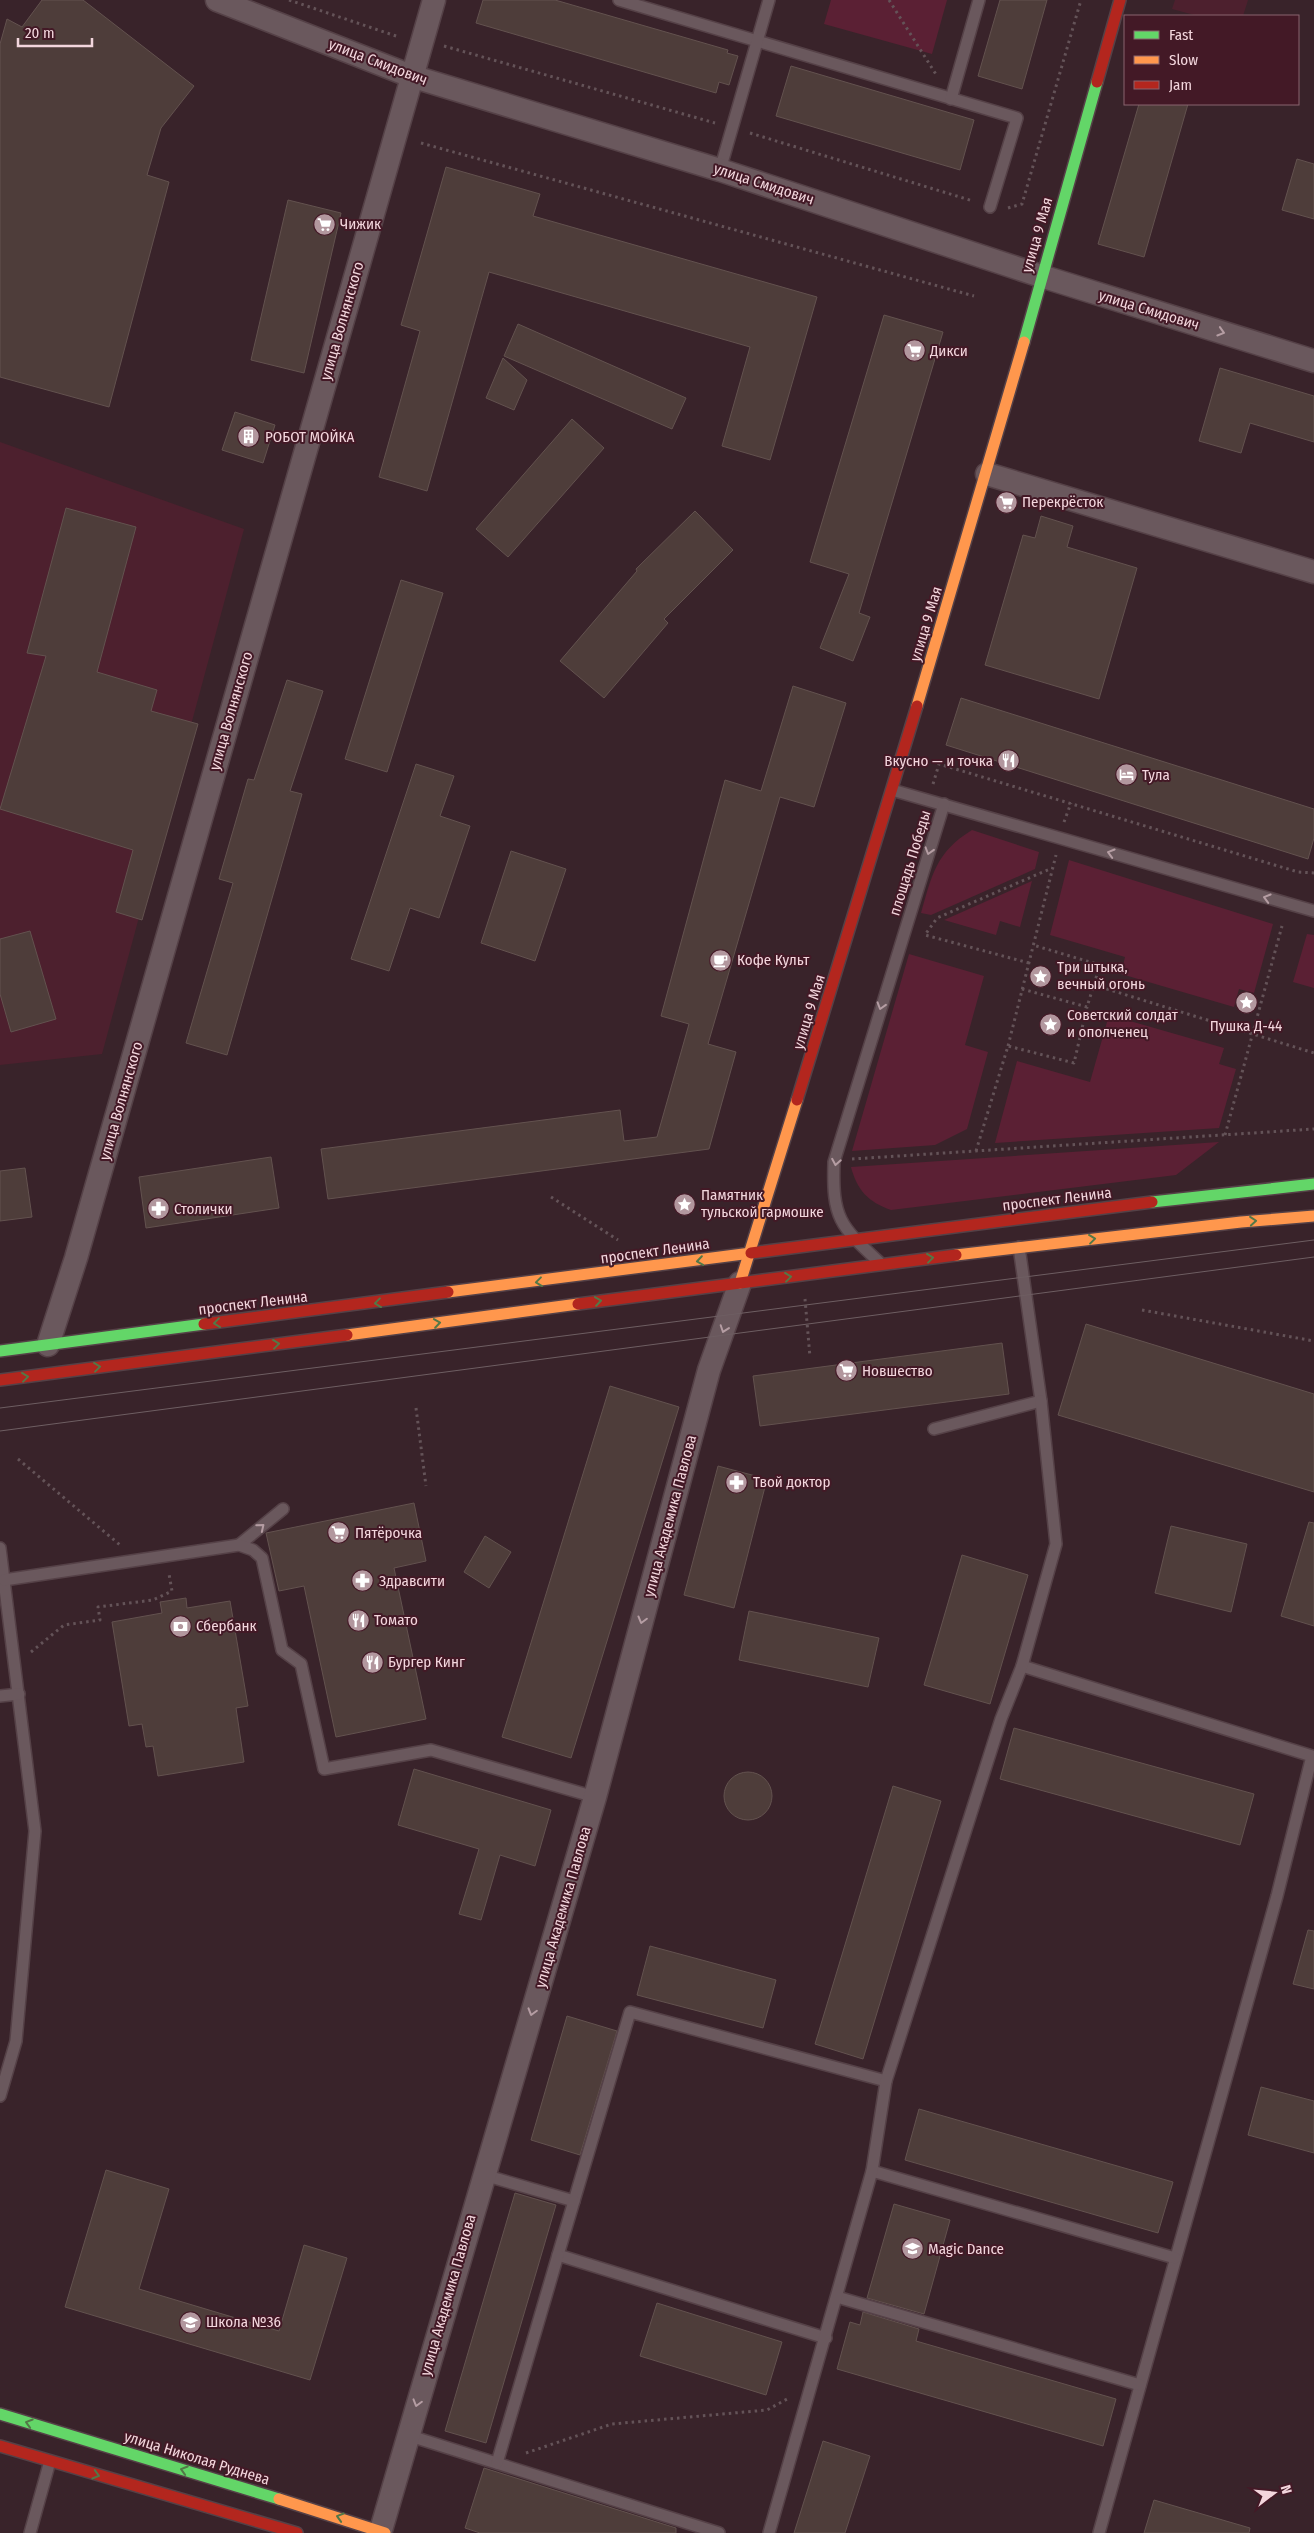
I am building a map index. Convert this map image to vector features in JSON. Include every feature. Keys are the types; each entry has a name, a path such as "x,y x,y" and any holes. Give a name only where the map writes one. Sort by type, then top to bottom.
{"main road":[{"name":"улица 9 Мая","path":"740,1282 892,790 986,474 1120,0"},
{"name":"проспект Ленина","path":"0,1351 855,1239 1204,1195 1314,1184"},
{"path":"0,1380 882,1264 1019,1247 1314,1216"},
{"name":"улица Николая Руднева","path":"0,2414 383,2531"},
{"path":"0,2446 243,2521 297,2533"}],"street":[{"name":"улица Смидович","path":"216,0 411,76 720,170 1041,276 1314,361"},
{"name":"улица Волнянского","path":"48,1345 76,1258 434,0"},
{"path":"986,474 1314,572"},
{"name":"улица Академика Павлова","path":"383,2531 407,2435 595,1797 709,1370 740,1282"}],"lane":[{"path":"619,0 1017,118 990,207"},
{"path":"720,170 769,0"},
{"path":"951,99 979,0"},
{"path":"892,790 944,804"},
{"name":"площадь Победы","path":"882,1264 847,1231 838,1212 834,1192 834,1162 944,804 1314,911"},
{"path":"769,2533 872,2171 886,2081 1001,1719 1022,1666 1056,1544 1041,1401 1019,1247"},
{"path":"934,1429 1041,1401"},
{"path":"240,1545 284,1509"},
{"path":"4,1580 240,1545 253,1550 262,1558 282,1650 301,1664 324,1770 431,1750 595,1797"},
{"path":"0,1552 35,1831 16,2041 0,2096"},
{"path":"1022,1666 1312,1756 1277,1896 1099,2533"},
{"path":"0,1696 19,1694"},
{"path":"497,2463 630,2012 886,2081"},
{"path":"872,2171 1176,2258"},
{"path":"484,2175 574,2201"},
{"path":"558,2255 826,2338"},
{"path":"837,2298 1140,2385"},
{"path":"407,2435 719,2533"},
{"path":"30,2533 50,2461"}],"path":[{"path":"289,0 402,38 422,41 732,128 1002,210 1022,204 1081,0"},
{"path":"889,0 951,99"},
{"path":"421,143 974,296"},
{"path":"928,800 939,764 1298,872 1314,874"},
{"path":"976,1151 1008,1046 1029,962 1052,868 937,918 925,935 1029,962"},
{"path":"1225,1134 1282,926"},
{"path":"1008,1046 1074,1063 1087,1007 1100,965 1033,945"},
{"path":"1094,985 1314,1053"},
{"path":"1022,989 1087,1007"},
{"path":"851,1159 1314,1128"},
{"path":"551,1197 618,1240"},
{"path":"804,1296 810,1357"},
{"path":"1142,1310 1314,1341"},
{"path":"416,1408 426,1486"},
{"path":"18,1459 137,1560"},
{"path":"15,1665 64,1625 100,1620 98,1607 153,1600 172,1590 166,1556"},
{"path":"497,2463 612,2424 767,2410 812,2384"}],"shaded area":[{"path":"831,0 947,0 932,54 824,24"},
{"path":"1175,0 1248,0 1243,15 1194,15 1172,9"},
{"path":"0,442 244,529 102,1054 0,1065"},
{"path":"972,830 1039,852 1035,869 931,915 921,913 932,876 943,856 960,838"},
{"path":"1069,860 1273,924 1254,993 1239,989 1234,1007 1121,974 1125,957 1050,935"},
{"path":"1032,881 1020,927 1000,921 996,935 944,920"},
{"path":"1307,934 1314,935 1314,988 1293,982"},
{"path":"909,954 984,976 965,1045 988,1052 967,1129 935,1145 852,1151"},
{"path":"1109,1015 1224,1048 1219,1064 1236,1069 1219,1128 995,1143 1017,1061 1090,1082"},
{"path":"1219,1142 1176,1175 891,1210 870,1199 860,1189 851,1167"}],"building":[{"path":"42,0 83,0 194,86 161,128 147,175 169,182 109,407 0,377 0,44 7,19 22,27"},
{"path":"483,0 555,0 728,50 727,53 738,56 729,85 719,82 716,93 476,23"},
{"path":"1000,0 1047,0 1022,89 978,76"},
{"path":"791,66 974,120 960,170 776,116"},
{"path":"1139,105 1188,105 1144,257 1098,244"},
{"path":"1297,159 1314,164 1314,219 1282,210"},
{"path":"446,167 540,194 533,216 817,297 770,460 722,446 750,347 489,272 427,491 379,477 420,331 401,325"},
{"path":"288,200 341,213 304,373 251,360"},
{"path":"884,315 943,332 859,613 870,617 853,661 820,648 849,574 810,562"},
{"path":"518,324 686,398 672,429 504,356"},
{"path":"503,358 527,380 514,410 486,398"},
{"path":"1220,368 1314,396 1314,442 1250,423 1241,453 1199,441"},
{"name":"РОБОТ МОЙКА","path":"235,412 275,425 263,463 222,450"},
{"path":"572,419 604,448 508,557 476,529"},
{"path":"66,508 136,527 97,672 157,690 151,711 198,724 142,920 116,912 133,850 0,809 46,656 27,653"},
{"path":"695,511 733,550 664,619 668,623 604,698 560,661 637,571 636,569"},
{"path":"1041,516 1073,526 1067,547 1137,568 1099,699 985,665 1023,535 1035,538"},
{"path":"401,580 443,593 387,772 345,759"},
{"path":"287,680 323,691 290,791 302,794 227,1055 186,1043 233,883 219,879 248,779 254,780"},
{"path":"793,686 846,703 814,807 780,797 708,1044 736,1052 709,1149 328,1199 321,1149 620,1110 624,1141 657,1137 689,1024 661,1016 725,780 761,791"},
{"name":"Тула","path":"961,698 1314,809 1314,838 1308,859 946,745"},
{"path":"416,764 454,776 440,816 470,826 439,918 410,908 389,971 351,959"},
{"path":"511,851 566,869 535,961 481,943"},
{"path":"30,931 56,1019 11,1032 0,994 0,939"},
{"path":"271,1157 279,1208 146,1228 139,1177"},
{"path":"25,1168 32,1217 0,1221 0,1171"},
{"path":"1086,1324 1314,1394 1314,1492 1058,1415"},
{"path":"1002,1343 1009,1394 760,1426 753,1376"},
{"path":"610,1386 679,1407 571,1758 502,1737"},
{"path":"718,1466 767,1479 734,1608 684,1595"},
{"path":"414,1503 426,1561 394,1568 426,1719 336,1737 304,1586 279,1591 266,1533"},
{"path":"1309,1522 1314,1523 1314,1626 1281,1616"},
{"path":"1171,1526 1247,1544 1231,1612 1155,1593"},
{"path":"485,1536 511,1552 489,1588 464,1572"},
{"path":"962,1555 1028,1575 990,1704 924,1685"},
{"path":"186,1598 187,1608 230,1601 248,1706 236,1708 244,1762 158,1776 153,1746 146,1747 142,1724 129,1726 112,1622 162,1613 160,1602"},
{"path":"749,1611 879,1638 868,1687 739,1660"},
{"path":"1014,1728 1254,1794 1240,1845 1000,1779"},
{"path":"414,1769 551,1810 535,1866 500,1855 481,1920 459,1914 479,1849 398,1825"},
{"path":"748,1772 757,1774 765,1779 770,1787 772,1796 770,1805 765,1813 757,1818 748,1820 739,1818 731,1813 726,1805 724,1796 726,1787 731,1779 739,1774"},
{"path":"893,1786 941,1801 863,2059 815,2044"},
{"path":"1308,1930 1314,1931 1314,1989 1293,1984"},
{"path":"650,1946 776,1980 763,2028 637,1995"},
{"path":"567,2016 617,2031 580,2155 531,2140"},
{"path":"1261,2087 1314,2101 1314,2153 1248,2135"},
{"path":"919,2109 1173,2182 1158,2233 905,2160"},
{"path":"106,2170 169,2189 139,2289 279,2331 304,2245 347,2258 310,2380 65,2307"},
{"path":"515,2193 556,2205 486,2443 445,2431"},
{"path":"894,2204 950,2220 924,2314 867,2298"},
{"path":"657,2303 782,2342 766,2395 640,2356"},
{"path":"863,2312 919,2329 916,2341 1116,2399 1103,2446 837,2369 850,2322 860,2325"},
{"path":"823,2441 870,2456 845,2533 794,2533"},
{"path":"484,2468 676,2528 676,2533 480,2533 465,2528"},
{"path":"1154,2500 1250,2528 1249,2533 1144,2533"}],"tram line":[{"path":"0,1408 1314,1240"},
{"path":"0,1431 1314,1257"}],"traffic: fast":[{"path":"1024,342 1097,82"},
{"path":"1152,1202 1314,1184"},
{"path":"0,1351 204,1324"},
{"path":"0,2414 279,2499"}],"traffic: slow":[{"path":"917,706 1024,342"},
{"path":"740,1283 797,1100"},
{"path":"956,1255 1241,1222 1314,1216"},
{"path":"448,1292 751,1253"},
{"path":"347,1335 578,1304"},
{"path":"279,2499 385,2533"}],"traffic: jam":[{"path":"1097,82 1120,0"},
{"path":"797,1100 917,706"},
{"path":"751,1253 1152,1202"},
{"path":"578,1304 956,1255"},
{"path":"204,1324 448,1292"},
{"path":"0,1380 347,1335"},
{"path":"0,2446 297,2533"}],"place":[{"name":"Чижик","path":"324,224"},
{"name":"Дикси","path":"914,351"},
{"name":"РОБОТ МОЙКА","path":"249,437"},
{"name":"Перекрёсток","path":"1006,502"},
{"name":"Вкусно — и точка","path":"1009,761"},
{"name":"Тула","path":"1126,775"},
{"name":"Кофе Культ","path":"721,960"},
{"name":"Три штыка, вечный огонь","path":"1041,976"},
{"name":"Пушка Д-44","path":"1246,1003"},
{"name":"Советский солдат и ополченец","path":"1051,1024"},
{"name":"Памятник тульской гармошке","path":"685,1204"},
{"name":"Столички","path":"158,1209"},
{"name":"Новшество","path":"846,1371"},
{"name":"Твой доктор","path":"737,1482"},
{"name":"Пятёрочка","path":"339,1533"},
{"name":"Здравсити","path":"363,1581"},
{"name":"Томато","path":"358,1620"},
{"name":"Сбербанк","path":"180,1626"},
{"name":"Бургер Кинг","path":"372,1662"},
{"name":"Magic Dance","path":"912,2249"},
{"name":"Школа №36","path":"190,2322"}]}
